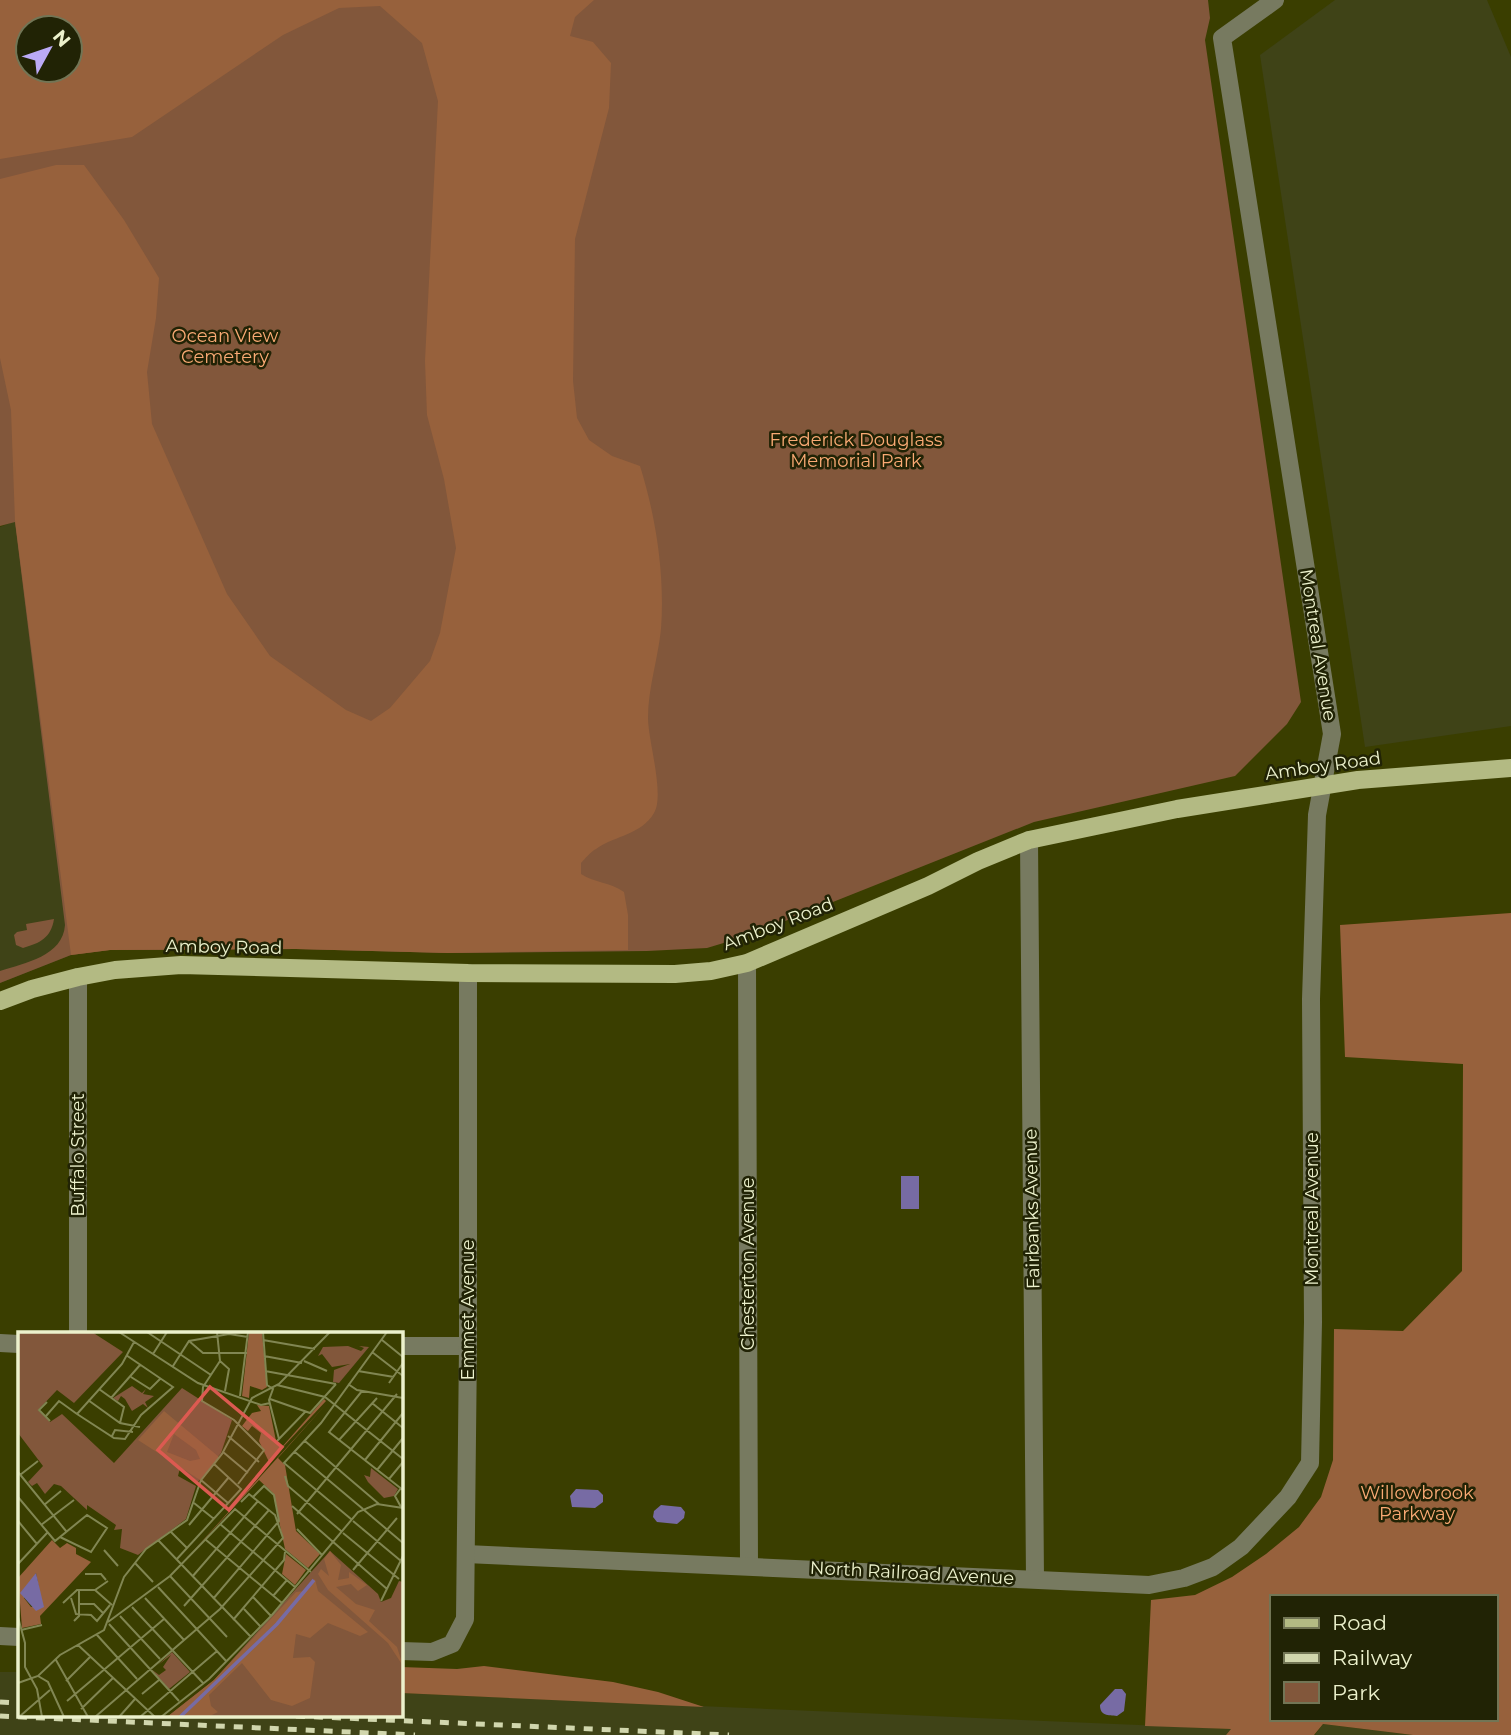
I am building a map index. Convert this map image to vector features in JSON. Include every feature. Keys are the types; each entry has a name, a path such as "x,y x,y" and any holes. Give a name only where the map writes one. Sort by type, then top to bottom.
{"main road":[{"name":"Amboy Road","path":"0,1001 78,977 115,970 181,965 468,973 676,974 711,971 747,963 928,886 1029,839 1177,808 1358,780 1511,768"}],"street":[{"name":"Montreal Avenue","path":"1275,0 1222,38 1332,734 1318,816 1311,999 1313,1322 1310,1463"},
{"name":"Fairbanks Avenue","path":"1029,839 1035,1579"},
{"name":"Chesterton Avenue","path":"747,963 749,1566"},
{"name":"Emmet Avenue","path":"402,1651 432,1652 452,1644 465,1619 468,973"},
{"name":"Buffalo Street","path":"78,977 78,1332"},
{"path":"0,1343 18,1344"},
{"path":"402,1346 468,1346"},
{"name":"North Railroad Avenue","path":"466,1554 1149,1585 1184,1578 1213,1567 1241,1547 1289,1497 1310,1463"},
{"path":"0,1636 18,1637"}],"shaded area":[{"path":"1335,0 1487,0 1511,57 1511,726 1365,747 1260,55"},
{"path":"15,521 71,955 0,983 0,527"},
{"path":"901,1176 919,1176 919,1209 901,1209"},
{"path":"576,1489 598,1490 603,1495 603,1502 595,1508 572,1507 570,1496"},
{"path":"661,1505 681,1507 685,1512 684,1518 677,1524 657,1522 653,1517 654,1511"},
{"path":"0,1672 18,1672 18,1718 402,1718 402,1693 1232,1729 1226,1735 0,1735"},
{"path":"1115,1689 1122,1689 1126,1694 1124,1711 1117,1716 1105,1714 1100,1705"},
{"path":"1323,1724 1413,1735 1315,1735"}],"green space":[{"name":"Frederick Douglass Memorial Park","path":"0,0 1208,0 1210,18 1205,40 1301,702 1287,724 1235,776 1034,822 750,935 707,948 448,953 296,949 110,950 71,955 0,983 0,971 41,957 58,944 65,925 15,522 0,526"},
{"path":"0,0 594,0 575,17 570,36 593,42 611,63 609,108 575,239 573,381 577,418 589,440 612,456 640,466 655,526 662,588 661,629 648,718 657,781 657,805 649,820 642,826 594,850 581,863 581,874 624,892 628,915 628,950 448,953 296,949 110,950 71,955 15,521 11,410 0,358 0,179 56,165 84,165 124,220 159,278 147,372 152,424 227,594 270,656 346,710 371,721 390,708 430,661 440,633 456,548 444,479 427,415 425,361 438,101 422,43 380,6 339,8 283,35 132,137 0,159"},
{"name":"Willowbrook Parkway","path":"1511,913 1511,1735 1413,1735 1323,1724 1314,1735 1226,1735 1231,1729 1145,1726 1151,1600 1195,1595 1232,1577 1299,1527 1321,1497 1333,1460 1334,1329 1403,1331 1462,1271 1463,1064 1345,1057 1340,925"},
{"path":"54,919 44,939 23,948 16,945 14,935 27,930 26,924"},
{"path":"484,1666 613,1682 658,1692 704,1707 402,1693 402,1667 457,1669"}],"railway":[{"path":"0,1702 18,1703"},
{"path":"0,1716 18,1717"},
{"path":"44,1718 415,1735"},
{"path":"342,1718 729,1735"}],"park label":[{"name":"Ocean View Cemetery","path":"225,346"}]}
